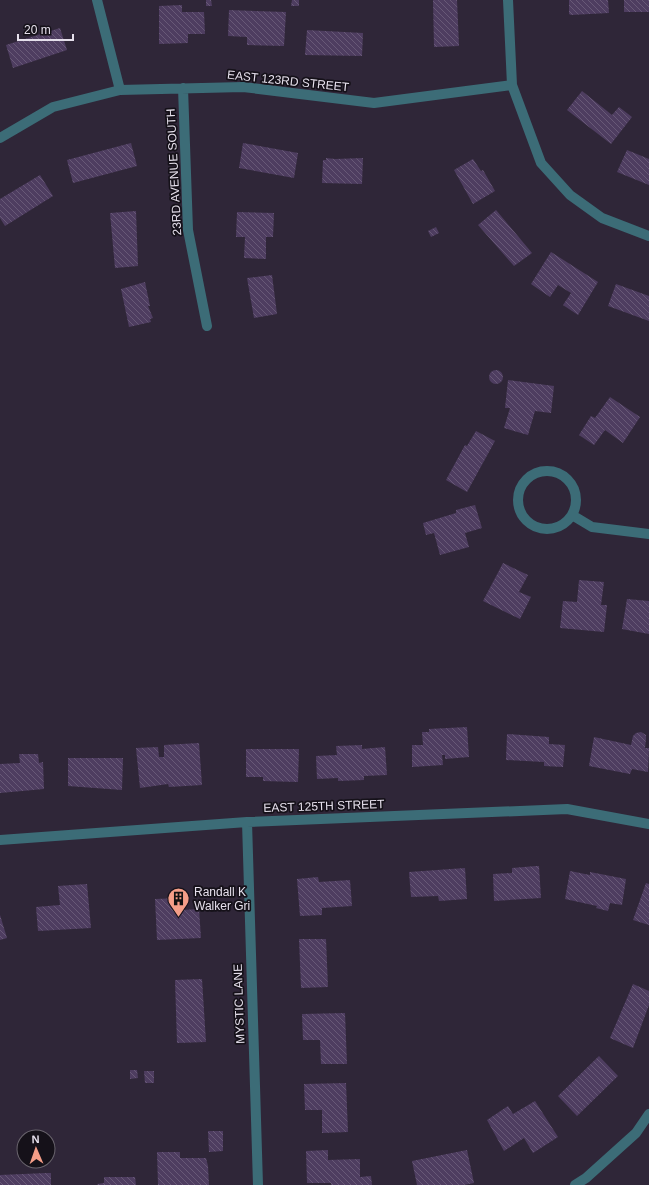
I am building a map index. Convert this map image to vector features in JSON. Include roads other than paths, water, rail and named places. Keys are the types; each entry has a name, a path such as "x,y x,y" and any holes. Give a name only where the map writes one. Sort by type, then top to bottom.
{"street":[{"path":"98,0 120,90"},
{"path":"508,0 512,85 541,162 570,195 602,218 649,236"},
{"name":"EAST 123RD STREET","path":"0,138 53,107 120,90 243,87 374,103 512,85"},
{"name":"23RD AVENUE SOUTH","path":"183,88 188,230 207,326"},
{"path":"541,471 552,471 562,475 571,482 576,493 576,504 572,515 565,523 554,528 543,528 532,525 524,517 519,507 519,495 522,484 530,476 541,471"},
{"path":"572,515 592,527 649,534"},
{"name":"EAST 125TH STREET","path":"0,840 247,822 567,809 649,824"},
{"name":"MYSTIC LANE","path":"247,822 258,1185"},
{"path":"575,1185 586,1178 636,1133 649,1114"}],"place":[{"name":"Randall K Walker Gri","path":"178,918"}]}
